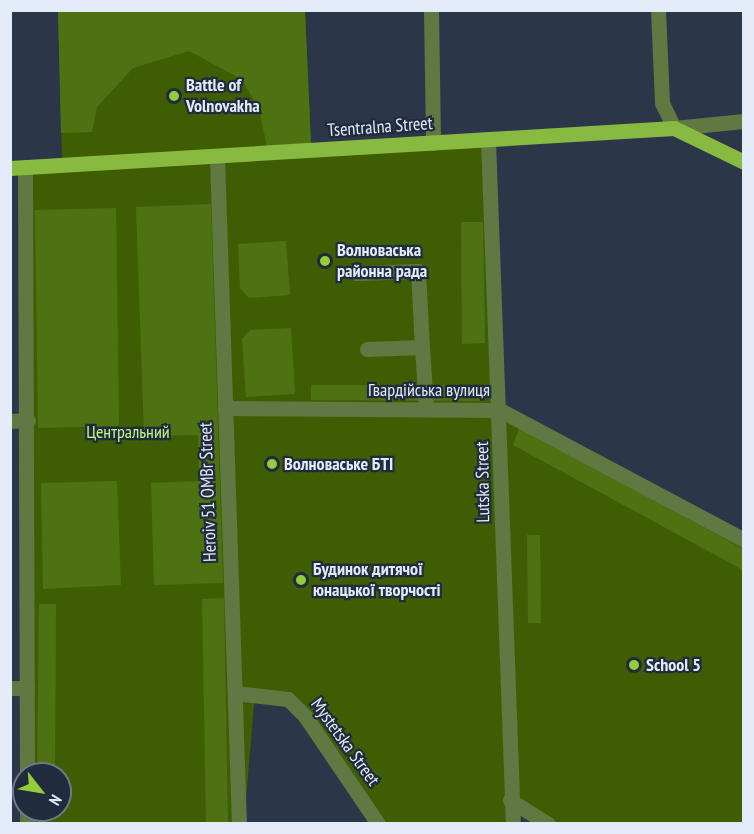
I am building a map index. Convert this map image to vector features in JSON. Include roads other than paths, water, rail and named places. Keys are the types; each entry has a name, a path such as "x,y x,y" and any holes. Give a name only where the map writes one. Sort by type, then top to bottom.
{"main road":[{"name":"Tsentralna Street","path":"18,167 217,158 674,128 744,162"}],"street":[{"path":"431,10 433,143"},
{"path":"658,10 662,103 674,128 744,121"},
{"name":"Lutska Street","path":"488,140 500,410 510,800 513,824"},
{"name":"Heroiv 51 OMBr Street","path":"217,158 239,824"},
{"path":"18,167 28,420 27,762"},
{"path":"356,273 418,271 426,409"},
{"path":"368,349 422,347"},
{"name":"Гвардійська вулиця","path":"225,408 500,410 744,540"},
{"path":"10,421 28,420"},
{"path":"10,688 27,688"},
{"name":"Mystetska Street","path":"235,693 255,692 294,705 378,824"},
{"path":"510,800 548,824"}],"place":[{"name":"Battle of Volnovakha","path":"174,96"},
{"name":"Волноваська районна рада","path":"325,261"},
{"name":"Волноваське БТІ","path":"272,464"},
{"name":"Будинок дитячої юнацької творчості","path":"301,580"},
{"name":"School 5","path":"634,665"}],"park label":[{"name":"Центральний","path":"128,432"}]}
